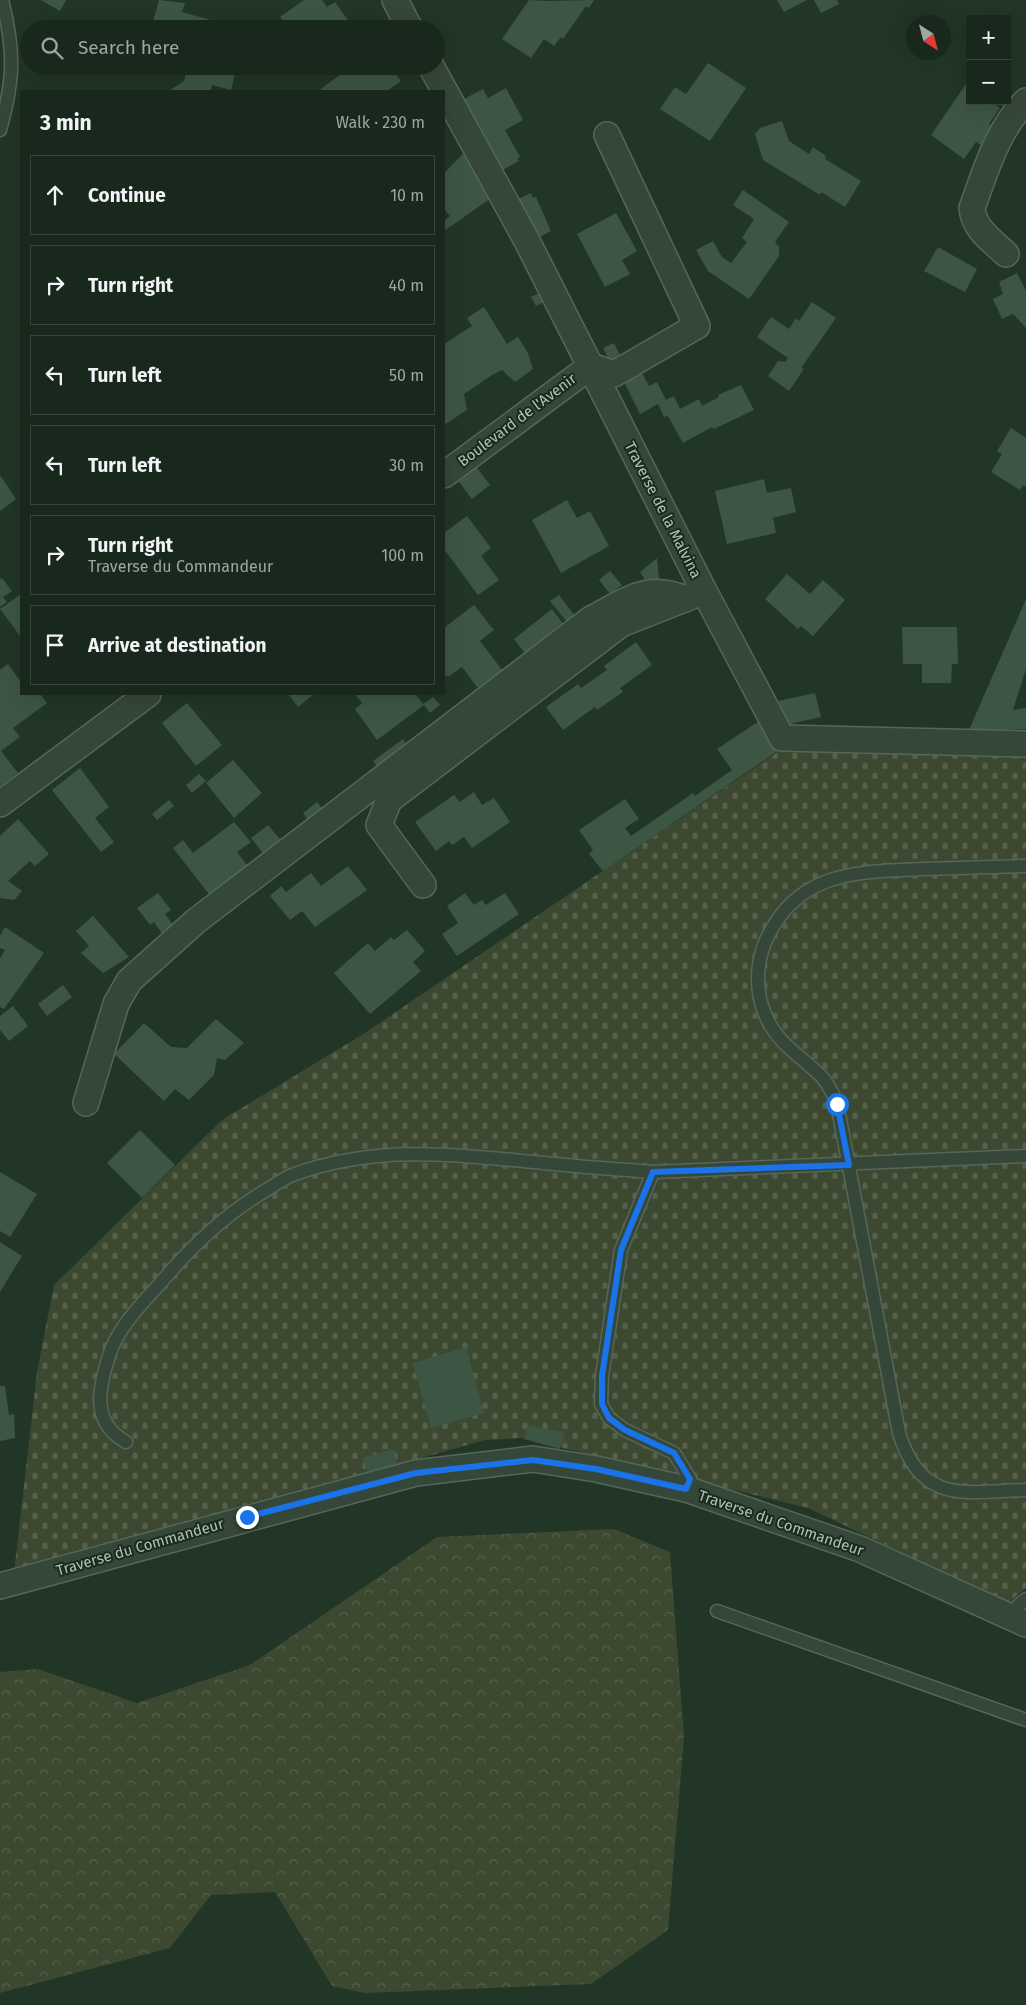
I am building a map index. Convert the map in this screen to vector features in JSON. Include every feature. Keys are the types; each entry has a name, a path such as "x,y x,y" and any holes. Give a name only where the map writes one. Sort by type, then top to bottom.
{"street":[{"path":"395,0 405,20"},
{"name":"Traverse de la Malvina","path":"436,75 444,90"},
{"name":"Traverse de la Malvina","path":"445,91 528,241 591,366 694,595 782,738 1026,744"},
{"path":"1006,254 979,228 973,218 972,208 996,144 1010,117 1026,101"},
{"path":"591,366 614,374 697,326 607,135"},
{"name":"Boulevard de l'Avenir","path":"445,474 591,366"},
{"path":"86,1102 116,1004 129,981 196,921 591,619 637,595 658,591 694,595"},
{"path":"423,885 379,825 389,800 621,624 694,595"},
{"path":"0,804 147,695"},
{"name":"Traverse du Commandeur","path":"0,1586 247,1517 416,1473 533,1460 596,1469 686,1489 860,1550 1016,1620"}],"lane":[{"path":"0,130 12,74 10,32 2,0"},
{"path":"1026,866 858,872 828,880 808,890 787,908 772,928 763,949 758,971 764,1011 770,1028 780,1041 823,1078 837,1104 878,1329 899,1433 905,1453 913,1467 940,1488 954,1492 1026,1490"},
{"path":"126,1442 113,1434 105,1421 100,1404 101,1381 110,1352 132,1316 196,1242 243,1203 293,1175 352,1158 459,1154 653,1172 1026,1156"},
{"path":"653,1172 621,1250 602,1376 602,1404 609,1418 625,1430 674,1453 690,1479 686,1489"},
{"path":"1016,1620 1026,1599"},
{"path":"717,1611 1026,1720"}],"green space":[{"path":"1026,747 1026,1588 1008,1603 808,1508 522,1438 485,1440 14,1573 37,1372 54,1285 222,1120 365,1033 779,751"},
{"path":"614,1529 670,1552 684,1737 668,1930 591,1984 365,1993 332,1986 275,1892 211,1895 170,1948 0,1993 0,1672 38,1669 137,1703 250,1665 437,1537"}],"building":[{"path":"41,0 66,0 60,11"},
{"path":"159,0 185,3 182,12 211,20 153,20"},
{"path":"304,0 322,0 327,7 335,2 348,20 282,20 280,17"},
{"path":"529,0 594,0 589,8 586,6 563,39 561,37 554,46 544,39 531,58 502,39"},
{"path":"777,0 807,0 784,12"},
{"path":"814,0 837,0 839,4 821,13"},
{"path":"708,63 746,88 710,141 660,109 675,87 686,94"},
{"path":"185,75 235,75 231,90 212,85 211,90 170,90 184,81"},
{"path":"340,75 396,75 401,81 388,90 319,90"},
{"path":"966,84 966,105 996,105 1000,108 989,124 996,130 984,147 976,142 964,159 931,135"},
{"path":"506,88 523,120 505,130 520,157 517,159 519,161 501,171 462,100 483,89 488,98"},
{"path":"782,121 789,141 809,154 813,147 826,156 825,159 861,181 845,207 821,192 820,195 763,160 755,134 760,128"},
{"path":"468,149 494,196 445,230 445,220 450,216 445,210 445,172"},
{"path":"743,190 789,222 775,242 779,247 779,256 749,299 708,271 696,250 713,241 722,257 731,263 747,242 742,238 754,219 733,205"},
{"path":"531,193 533,198 536,197 551,231 535,239 516,200"},
{"path":"616,213 637,251 622,260 630,274 605,287 577,234"},
{"path":"938,247 977,269 965,292 924,271"},
{"path":"1017,273 1026,291 1026,328 1013,314 1002,319 993,299 1003,294 999,282"},
{"path":"541,292 546,301 536,306 531,297"},
{"path":"812,302 836,318 801,368 804,369 789,391 768,376 778,361 785,362 788,358 757,337 771,317 789,329 796,318 799,321"},
{"path":"484,307 507,344 518,337 528,353 533,369 515,382 502,370 492,375 464,394 467,410 445,424 445,343 472,326 467,318"},
{"path":"614,343 623,361 612,366 603,348"},
{"path":"641,371 649,386 657,382 666,400 674,396 680,409 699,399 702,406 719,397 718,395 741,385 754,410 714,429 712,427 683,443 668,416 664,417 658,404 640,414 623,380"},
{"path":"1011,428 1026,438 1026,487 1023,485 1020,490 991,472 1002,454 997,451"},
{"path":"475,465 490,485 472,499 456,478"},
{"path":"0,475 16,499 0,511"},
{"path":"764,479 767,493 791,488 796,512 773,518 776,533 727,544 715,491"},
{"path":"567,500 577,518 590,511 609,546 561,573 532,520"},
{"path":"467,516 491,548 481,556 499,580 478,595 445,550 445,532"},
{"path":"657,558 659,578 649,586 640,572"},
{"path":"610,571 622,585 610,594 599,580"},
{"path":"787,574 810,594 823,580 845,600 813,636 801,626 798,629 765,599"},
{"path":"2,578 12,591 3,597 7,602 0,607 0,579"},
{"path":"20,595 20,636 0,609"},
{"path":"559,595 578,620 570,626 550,601"},
{"path":"1026,599 1026,669 1013,710 1026,708 1026,729 969,730"},
{"path":"474,605 494,630 480,641 502,670 478,688 462,667 448,677 447,675 445,676 445,627"},
{"path":"552,609 564,625 527,656 514,639"},
{"path":"902,627 957,627 958,664 952,664 951,683 922,683 922,664 903,664"},
{"path":"636,642 652,665 620,688 623,692 597,710 595,707 563,730 546,707 578,684 581,688 607,670 604,666"},
{"path":"8,664 20,681 20,695 41,695 47,703 13,728 20,737 1,751 18,773 0,786 0,670"},
{"path":"815,693 821,717 790,724 778,701"},
{"path":"289,695 313,695 298,707"},
{"path":"356,695 416,695 423,704 433,697 440,705 430,713 424,705 377,740 355,709 362,703"},
{"path":"187,703 222,745 196,766 162,723"},
{"path":"762,719 779,750 603,871 589,854 593,850 579,830 625,799 639,819 625,828 631,836 693,793 695,796 732,770 717,749"},
{"path":"403,739 409,749 380,770 373,761"},
{"path":"233,760 262,793 234,818 206,783"},
{"path":"80,768 109,807 95,818 114,842 101,852 52,790"},
{"path":"199,774 206,781 192,793 186,785"},
{"path":"474,792 482,805 494,798 510,822 472,848 464,837 452,845 449,841 436,851 415,822 454,795 460,802"},
{"path":"169,800 174,806 157,820 152,814"},
{"path":"317,802 325,812 310,823 303,813"},
{"path":"18,819 49,854 35,866 30,861 8,881 22,891 14,900 0,898 0,836"},
{"path":"234,822 251,842 237,852 250,869 212,898 173,848 183,840 193,853"},
{"path":"268,825 283,843 266,857 251,838"},
{"path":"348,866 367,890 315,927 302,911 290,920 270,896 281,886 286,892 311,873 321,886"},
{"path":"158,893 171,910 165,914 174,926 163,935 154,922 150,925 137,908"},
{"path":"465,893 474,905 482,900 486,905 505,893 519,914 457,956 442,934 458,923 447,906"},
{"path":"93,916 129,957 103,973 81,953 89,946 76,931"},
{"path":"5,927 44,953 4,1009 0,1007 0,958 5,950 0,948 0,936"},
{"path":"407,930 425,951 413,962 421,971 370,1014 334,973 368,943 375,951 391,937 394,940"},
{"path":"63,985 72,997 47,1016 38,1004"},
{"path":"13,1006 28,1026 9,1041 0,1030 0,1016"},
{"path":"216,1019 244,1043 225,1060 217,1058 214,1075 189,1100 175,1089 164,1101 114,1054 144,1023 171,1047 187,1048"},
{"path":"140,1130 175,1165 142,1198 107,1163"},
{"path":"0,1172 37,1194 10,1237 0,1231"},
{"path":"0,1242 22,1256 0,1292"},
{"path":"466,1347 484,1413 431,1428 413,1363"},
{"path":"0,1386 5,1386 9,1415 14,1414 15,1438 0,1441"},
{"path":"527,1425 565,1433 560,1449 524,1439"},
{"path":"393,1449 398,1466 368,1474 363,1458"}],"route":[{"path":"247,1517 416,1473 533,1460 596,1469 686,1489 690,1479 674,1453 625,1430 609,1418 602,1404 602,1376 621,1250 653,1172 849,1165 837,1104"}]}
